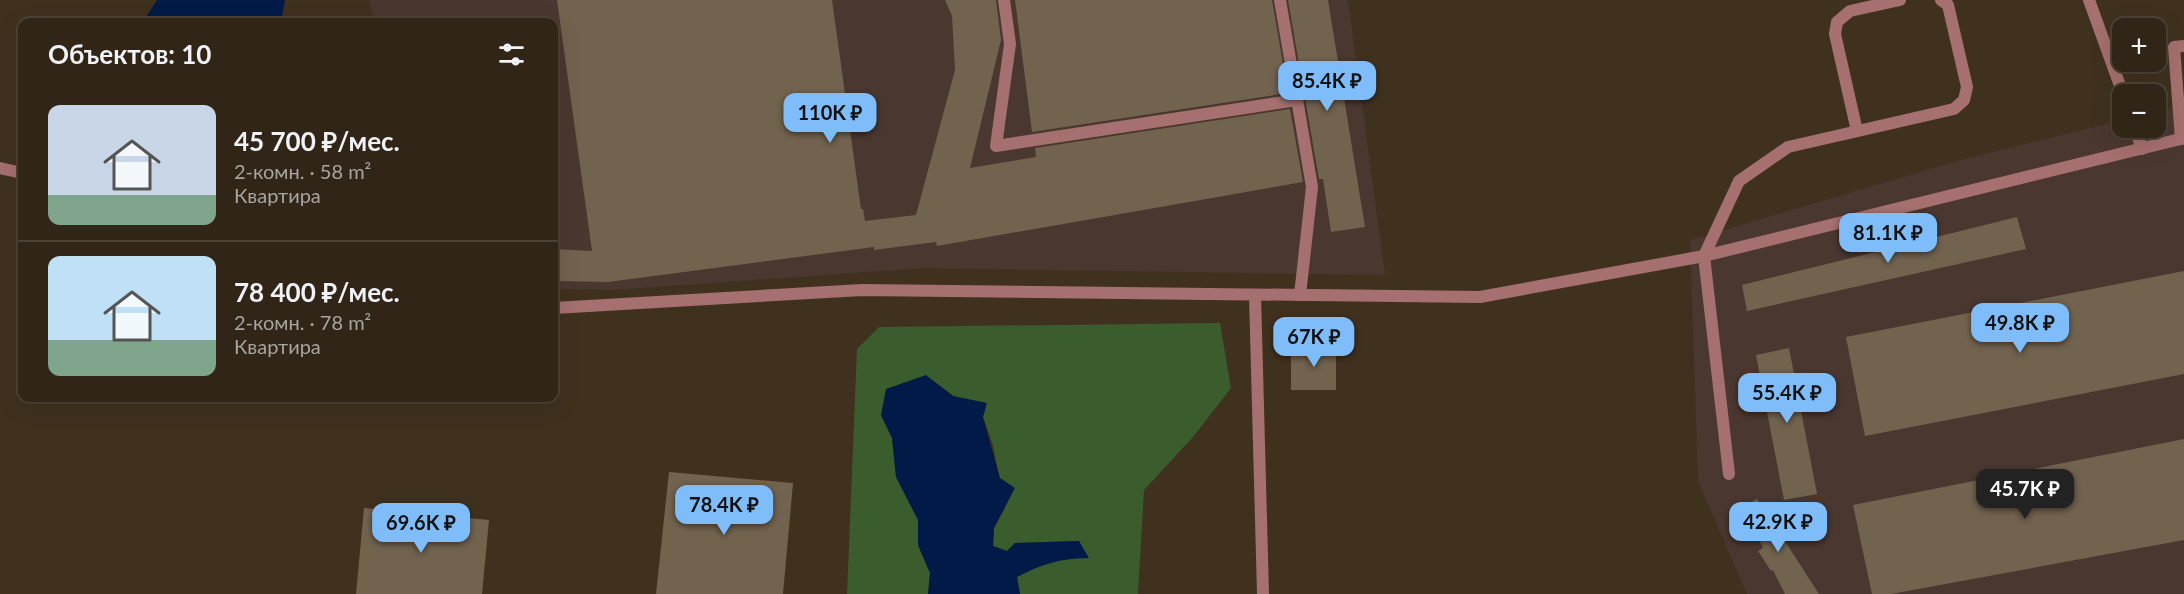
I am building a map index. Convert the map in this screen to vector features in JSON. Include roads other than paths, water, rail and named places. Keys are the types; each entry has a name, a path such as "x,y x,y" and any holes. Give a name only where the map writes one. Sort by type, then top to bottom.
{"lane":[{"path":"1004,0 1010,44 996,146 1297,100"},
{"path":"1280,0 1312,188 1300,295"},
{"path":"1857,131 1835,34 1837,22 1850,11 1900,0"},
{"path":"1729,474 1704,256 1738,181 1788,147 1954,109 1964,100 1967,87 1948,5 1941,0"},
{"path":"2089,0 2119,84"},
{"path":"558,308 862,290 1480,297 1704,256 2182,139 2174,47 2184,46"},
{"path":"2138,138 2142,149"},
{"path":"0,168 18,172"},
{"path":"1255,295 1263,510 1263,594"}],"water":[{"path":"157,0 285,0 282,18 146,17"},
{"path":"926,375 953,396 987,403 983,417 1000,478 1015,488 994,528 993,546 1007,551 1015,543 1079,541 1089,558 1052,563 1017,577 1020,594 928,594 930,573 918,545 918,520 896,477 892,438 881,415 886,389"}]}
